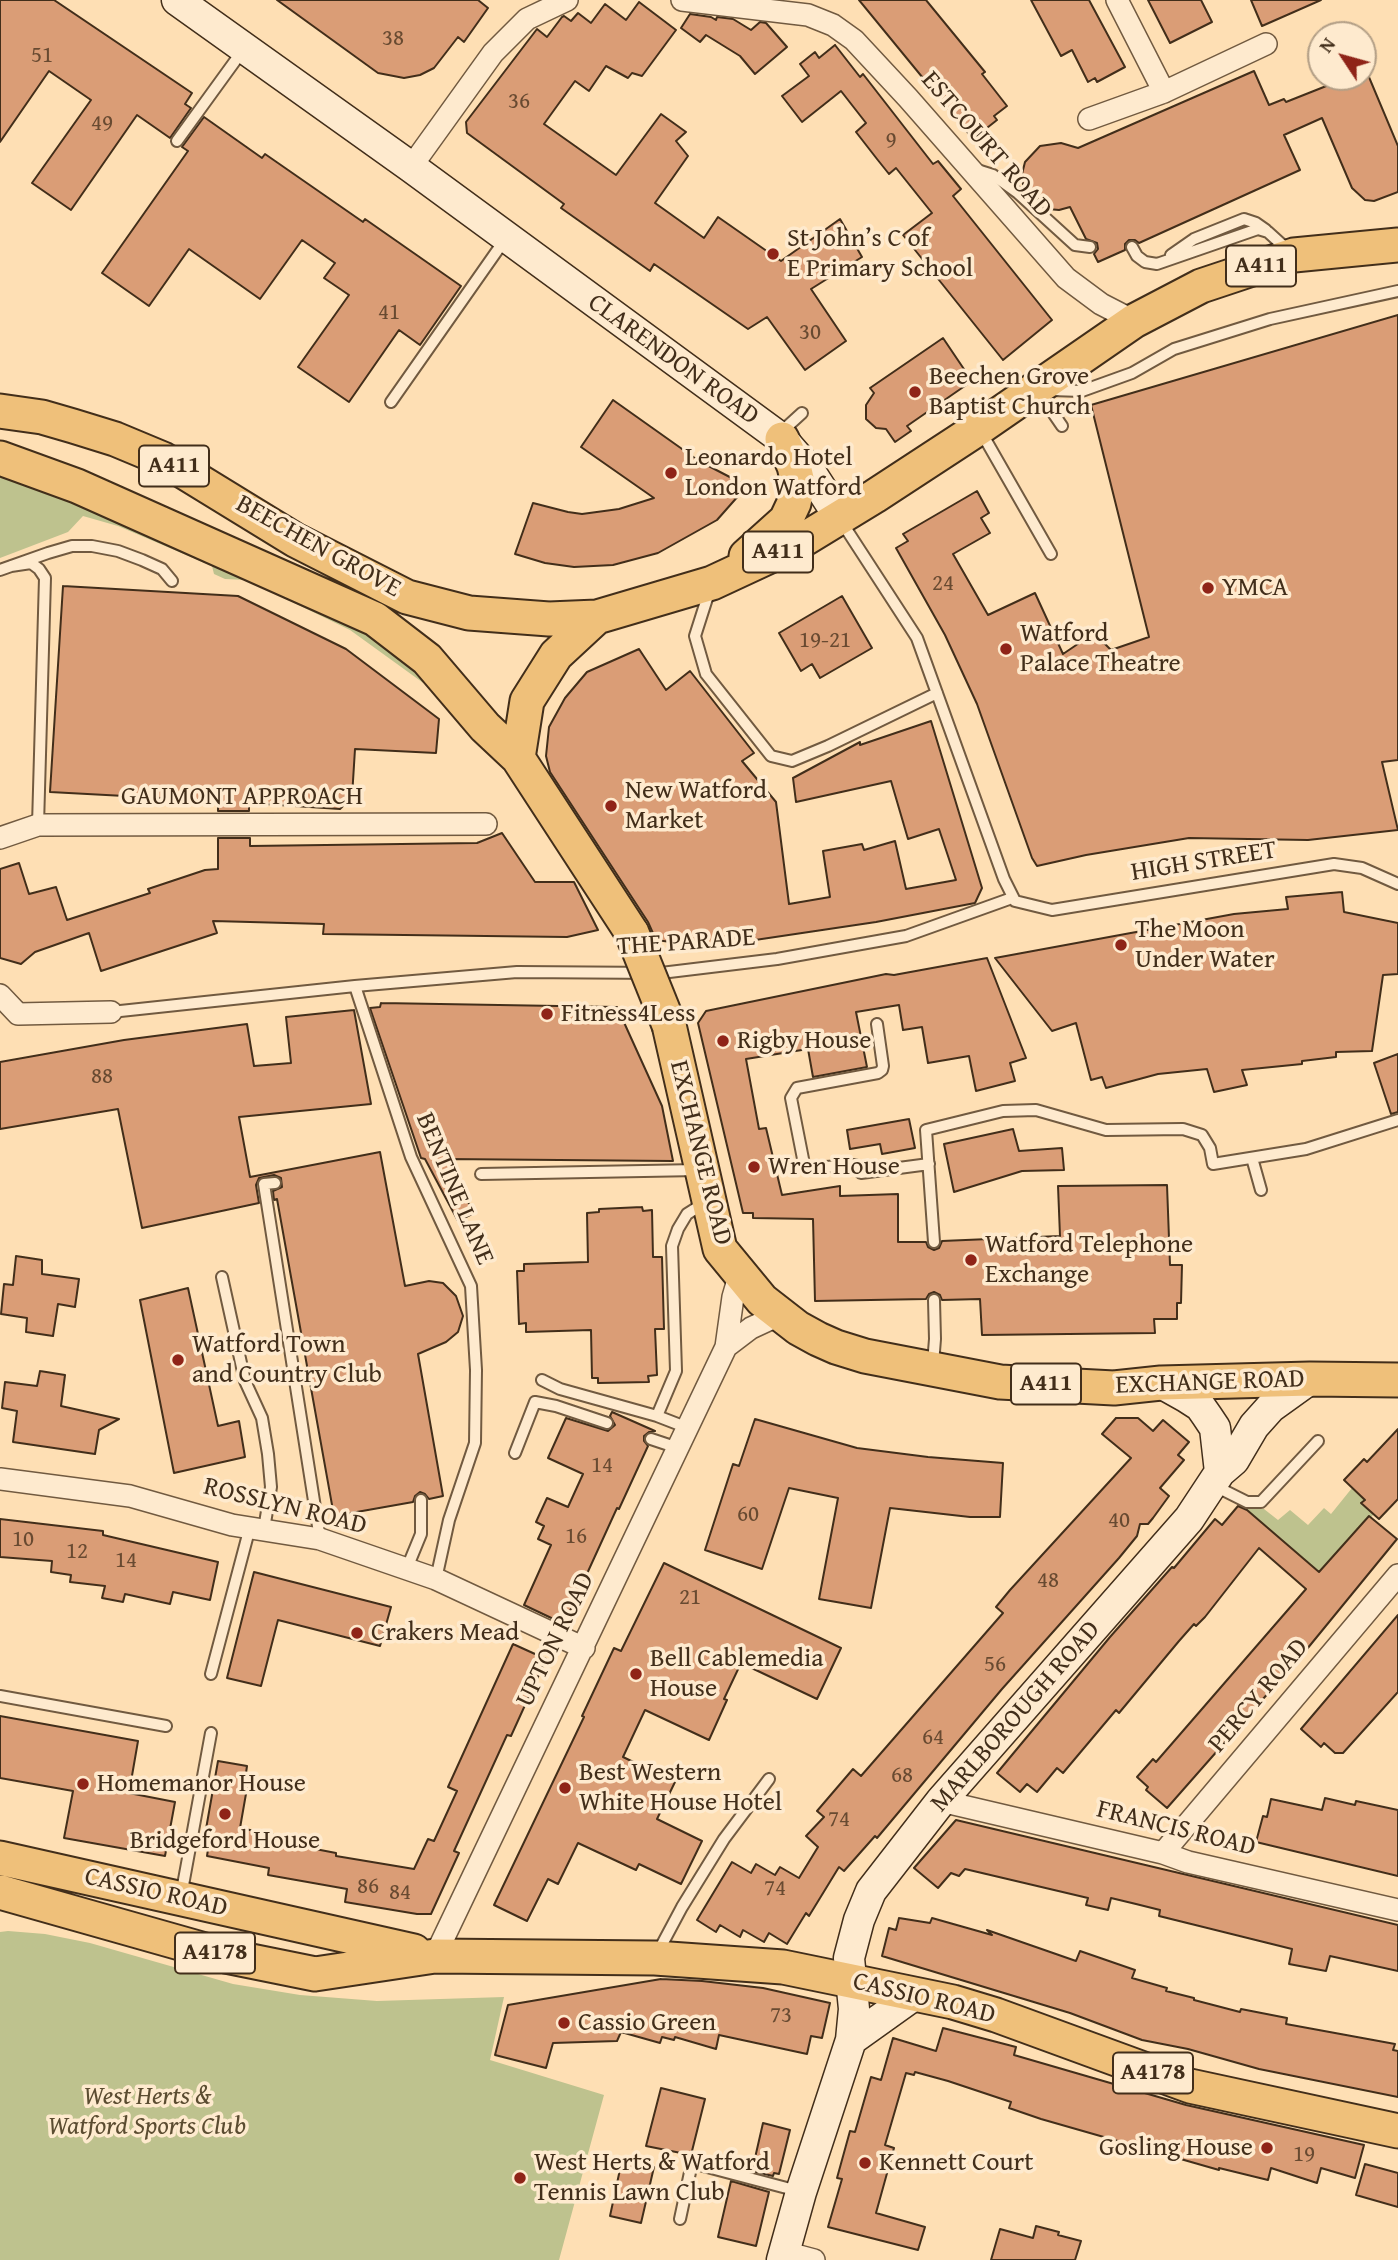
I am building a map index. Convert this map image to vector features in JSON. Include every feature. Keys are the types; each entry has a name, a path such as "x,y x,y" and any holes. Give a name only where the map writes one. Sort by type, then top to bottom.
{"main road":[{"name":"BEECHEN GROVE","path":"0,411 42,417 73,426 116,439 163,459 295,540 407,597 469,613 549,619 597,617 713,582 798,543 979,428 1134,321 1201,286 1294,255 1398,245"},
{"path":"713,582 786,520 794,503 798,483 794,466 779,437"},
{"name":"BEECHEN GROVE","path":"0,458 89,491 375,619 427,659 485,727 518,758"},
{"name":"A411","path":"518,758 527,701 556,655 597,617"},
{"name":"EXCHANGE ROAD","path":"518,758 632,933 669,1025 720,1249 762,1300 779,1315 836,1347 932,1370 1000,1382 1114,1388 1161,1383 1310,1379 1398,1380"},
{"name":"CASSIO ROAD","path":"0,1858 435,1956"},
{"name":"CASSIO ROAD","path":"9,1898 226,1956 315,1974 435,1956 655,1958 783,1967 953,2003 996,2015 1190,2086 1398,2131"}],"street":[{"name":"CLARENDON ROAD","path":"177,0 411,167 779,437 809,470 839,518"},
{"name":"ESTCOURT ROAD","path":"682,0 808,7 854,40 1066,278 1101,304 1134,321"},
{"path":"1117,0 1164,92"},
{"path":"411,167 493,53 527,19 555,3"},
{"path":"1089,119 1164,92 1266,44"},
{"name":"GAUMONT APPROACH","path":"0,838 38,825 486,824"},
{"path":"0,995 18,1014 111,1012"},
{"name":"UPTON ROAD","path":"435,1956 726,1347 733,1297 740,1273"},
{"name":"UPTON ROAD","path":"726,1347 751,1328 779,1315"},
{"name":"MARLBOROUGH ROAD","path":"783,2256 851,2040 854,2009 849,1958 859,1920 871,1892 941,1801 1189,1519 1216,1478 1234,1460 1254,1426 1271,1407 1310,1379"},
{"path":"1161,1383 1193,1401 1215,1428 1216,1478"},
{"name":"ROSSLYN ROAD","path":"0,1479 130,1496 232,1525 320,1539 436,1579 584,1648"},
{"name":"PERCY ROAD","path":"1163,1853 1398,1575"},
{"name":"FRANCIS ROAD","path":"941,1801 1398,1910"},
{"path":"851,2040 914,1995"},
{"path":"783,2256 814,2260"}],"lane":[{"path":"177,141 244,48"},
{"path":"968,167 993,175 1018,193 1066,239 1075,245 1090,247"},
{"path":"1132,247 1137,256 1145,262 1157,264 1258,229 1268,232 1294,255"},
{"path":"391,402 506,238"},
{"path":"1036,389 1082,391 1132,373 1174,349 1270,319 1398,291"},
{"path":"1036,389 1062,426"},
{"path":"779,437 802,413"},
{"path":"979,428 1051,554"},
{"name":"CLARENDON ROAD","path":"839,518 917,638 1013,899"},
{"path":"5,568 48,552 92,546 142,559 162,569 172,581"},
{"path":"5,568 31,563 46,578 38,825"},
{"path":"713,582 695,636 706,674 771,756 792,761 937,693"},
{"name":"HIGH STREET","path":"1013,899 1052,910 1334,864 1362,868 1398,884"},
{"name":"THE PARADE","path":"111,1012 517,972 661,973 777,959 906,936 1013,899"},
{"name":"BENTINE LANE","path":"355,986 411,1157 471,1286 475,1443 449,1520 436,1579"},
{"path":"877,1024 882,1070 878,1073 797,1088 791,1098 804,1164 811,1168 855,1165 861,1172 929,1164"},
{"path":"934,1242 926,1130 1003,1111 1036,1110 1065,1116 1106,1130 1183,1129 1202,1135 1210,1148 1213,1164 1306,1149 1398,1120"},
{"path":"1252,1158 1261,1190"},
{"path":"481,1174 705,1185 678,1228 672,1246 676,1371 657,1416"},
{"path":"275,1183 264,1184 320,1539"},
{"path":"211,1674 271,1487 262,1418 245,1381 222,1277"},
{"path":"932,1370 936,1339 934,1300"},
{"path":"542,1380 560,1389 657,1416 688,1428"},
{"path":"515,1452 535,1402 607,1423"},
{"path":"651,1438 678,1448"},
{"path":"1216,1478 1247,1502 1261,1502 1318,1441"},
{"path":"407,1568 421,1534 421,1500"},
{"path":"0,1696 166,1726"},
{"path":"180,1899 211,1733"},
{"path":"655,1958 682,1907 724,1839 769,1779"},
{"path":"680,2218 692,2163 801,2192"}],"green space":[{"path":"0,470 380,636 421,672 433,690 350,630 247,580 225,579 214,574 212,566 118,526 83,516 68,532 0,558"},
{"path":"1352,1488 1365,1500 1362,1502 1374,1514 1316,1577 1311,1565 1240,1504 1264,1509 1278,1520 1290,1510 1308,1525 1324,1508 1331,1514"},
{"name":"West Herts & Watford Sports Club","path":"0,1932 45,1934 90,1943 233,1984 300,1995 377,2001 504,1997 490,2060 604,2095 559,2260 0,2260"}],"building":[{"path":"0,0 54,0 192,93 185,104 191,108 170,138 137,115 71,210 32,183 91,100 49,71 0,142"},
{"path":"277,0 478,0 488,8 464,42 458,37 434,68 420,75 404,78 378,73"},
{"path":"859,0 926,0 985,72 982,74 1007,106 994,116 997,120 973,139"},
{"path":"1031,0 1089,0 1125,67 1097,82 1095,78 1088,82 1072,50 1061,56"},
{"path":"1148,0 1201,0 1212,22 1170,43"},
{"path":"1251,0 1321,0 1262,26"},
{"path":"639,2 676,30 642,76 632,73 628,78 606,66 589,91 575,81 544,124 616,175 661,114 686,132 676,141 688,156 655,203 704,238 718,217 781,261 840,219 862,257 811,289 846,341 805,370 767,317 748,329 654,264 650,271 561,208 564,204 467,133 466,122 537,29 547,37 562,17 571,21 578,13 591,23 605,4 626,20"},
{"path":"690,14 716,20 717,17 733,19 751,30 760,22 766,23 787,47 755,74 740,56 706,35 700,42 681,28"},
{"path":"835,45 860,77 863,74 933,164 938,161 961,189 953,196 1052,320 1003,360 903,235 932,213 896,168 889,174 856,132 866,123 841,91 802,122 782,96 809,76 800,64 815,52 819,58"},
{"path":"1254,71 1269,105 1284,99 1286,102 1314,91 1375,91 1398,146 1398,192 1374,201 1365,200 1352,188 1322,118 1284,135 1300,170 1139,243 1129,240 1125,244 1125,250 1098,262 1094,254 1098,249 1097,243 1086,239 1070,207 1048,209 1023,185 1025,162 1040,146 1061,143 1078,148"},
{"path":"204,117 262,158 265,154 363,222 365,219 461,286 420,345 399,330 349,402 298,367 349,295 324,278 335,263 302,240 260,299 189,249 149,306 102,273 188,151 182,147"},
{"path":"1398,315 1398,760 1382,762 1398,830 1308,840 1189,838 1037,866 977,704 945,635 896,548 908,541 903,534 977,491 989,513 981,518 990,533 953,554 988,615 1035,593 1063,654 1094,633 1111,650 1149,637 1091,405"},
{"name":"Beechen Grove Baptist Church","path":"943,338 972,381 907,426 911,431 895,442 886,429 876,428 866,419 866,405 874,393 870,388"},
{"name":"Leonardo Hotel London Watford","path":"613,400 699,461 747,486 717,520 658,553 613,565 574,567 545,563 515,554 533,503 582,514 619,509 654,498 581,447"},
{"path":"63,586 238,596 346,649 439,719 436,753 355,749 352,797 340,809 249,803 249,811 218,811 218,801 50,792"},
{"path":"842,596 872,648 820,678 812,664 801,671 779,633"},
{"path":"639,649 666,690 690,671 754,753 742,761 776,802 789,904 830,897 823,851 862,844 864,850 895,841 906,889 956,880 939,829 908,839 891,781 796,802 793,778 860,742 860,745 931,721 982,888 975,903 876,922 708,947 656,940 648,922 550,772 546,756 549,727 565,698 587,672"},
{"path":"502,833 535,882 574,882 598,930 567,937 323,934 324,924 213,921 217,933 101,971 89,933 35,952 21,964 0,958 0,869 19,863 29,894 56,887 67,920 150,893 148,889 205,870 218,869 218,838 250,838 250,846 477,843"},
{"path":"1342,892 1344,912 1398,923 1398,974 1383,975 1372,1051 1336,1052 1336,1057 1302,1061 1302,1064 1242,1070 1247,1085 1214,1092 1207,1069 1158,1074 1106,1088 1102,1077 1091,1080 1076,1023 1052,1031 995,958 1234,914 1288,909 1286,897"},
{"path":"987,958 1026,1058 1010,1063 1015,1081 976,1091 969,1056 928,1063 922,1027 903,1030 899,1005 856,1012 867,1067 813,1077 808,1049 746,1059 759,1129 766,1128 782,1195 840,1186 840,1196 898,1194 898,1242 926,1242 928,1247 934,1250 939,1248 942,1241 1060,1236 1058,1186 1167,1185 1170,1265 1182,1265 1181,1303 1177,1303 1177,1319 1154,1319 1155,1333 982,1335 980,1299 942,1300 940,1295 934,1292 926,1299 815,1301 813,1219 753,1218 753,1213 743,1213 698,1023 706,1011 886,974 894,975"},
{"path":"381,1003 617,1007 662,1106 673,1161 445,1159 474,1213 458,1221 425,1159 421,1158 370,1008 380,1007"},
{"path":"354,1010 371,1104 239,1117 250,1177 380,1152 405,1286 429,1281 443,1283 456,1296 463,1316 458,1332 446,1342 418,1354 443,1496 429,1499 420,1492 413,1502 334,1516 277,1199 274,1200 273,1191 282,1187 281,1178 274,1175 259,1178 256,1185 259,1203 142,1228 118,1109 0,1129 0,1062 124,1040 247,1024 254,1066 291,1063 286,1017"},
{"path":"1398,1054 1398,1112 1391,1114 1374,1063"},
{"path":"909,1119 915,1148 882,1154 880,1144 850,1149 847,1130"},
{"path":"1013,1129 1019,1151 1062,1148 1064,1170 1022,1171 954,1192 944,1144"},
{"path":"642,1207 643,1211 652,1210 653,1257 662,1257 664,1329 655,1329 657,1375 648,1376 649,1382 598,1383 598,1378 592,1378 591,1330 526,1332 526,1323 519,1324 517,1271 524,1271 524,1264 588,1262 587,1213 599,1212 599,1209"},
{"path":"16,1256 42,1260 42,1274 79,1279 75,1307 58,1304 53,1336 26,1332 27,1318 1,1314 4,1284 13,1285"},
{"name":"Watford Town and Country Club","path":"188,1288 218,1426 239,1421 245,1457 174,1473 140,1300"},
{"path":"40,1371 65,1375 61,1406 119,1419 99,1430 95,1454 13,1442 17,1411 2,1408 5,1382 37,1386"},
{"path":"612,1412 655,1431 644,1436 648,1446 564,1624 524,1605 551,1545 538,1539 544,1526 536,1522 547,1498 568,1507 583,1474 548,1458 566,1418 608,1431 615,1425 610,1416"},
{"path":"1116,1418 1138,1418 1153,1431 1163,1420 1189,1442 1178,1455 1184,1460 1160,1488 1169,1496 1148,1524 1140,1524 1137,1536 1119,1558 1002,1689 877,1838 875,1836 844,1871 839,1867 809,1916 806,1913 787,1944 769,1933 764,1942 743,1930 740,1937 720,1925 716,1932 697,1920 732,1862 751,1873 756,1864 775,1875 780,1867 799,1878 818,1847 806,1836 824,1817 817,1811 853,1769 861,1776 1003,1613 996,1607 1010,1590 1131,1458 1102,1434"},
{"path":"755,1419 857,1448 1003,1463 1000,1517 970,1517 890,1508 871,1608 819,1599 838,1498 789,1488 762,1569 705,1550 733,1464 739,1466"},
{"path":"1398,1429 1398,1499 1379,1519 1361,1503 1365,1500 1344,1480 1364,1459 1367,1462"},
{"path":"1238,1506 1247,1510 1319,1572 1369,1516 1397,1539 1307,1649 1167,1808 1146,1790 1148,1787 1137,1777 1153,1759 1156,1762 1306,1589 1259,1548 1205,1617 1196,1626 1194,1624 1119,1713 1116,1710 1063,1773 1057,1768 1037,1792 1027,1784 1020,1792 997,1773 1110,1637 1215,1519 1222,1525"},
{"path":"0,1519 103,1531 103,1535 218,1562 210,1600 173,1592 170,1604 125,1594 123,1602 102,1598 105,1586 70,1582 71,1575 51,1572 52,1561 0,1557"},
{"path":"664,1563 841,1648 817,1699 741,1663 709,1740 645,1710 623,1757 675,1782 657,1819 702,1841 681,1884 639,1864 636,1870 578,1843 558,1884 548,1879 527,1921 494,1905 614,1648 621,1651"},
{"name":"Crakers Mead","path":"254,1572 391,1607 380,1646 278,1620 261,1686 227,1678"},
{"path":"1398,1615 1398,1692 1343,1753 1335,1753 1324,1743 1321,1747 1301,1729"},
{"path":"513,1644 546,1659 511,1736 507,1735 454,1851 459,1853 431,1914 345,1902 347,1889 268,1875 269,1868 207,1856 211,1830 206,1829 218,1761 247,1766 244,1787 247,1788 240,1828 280,1836 279,1842 336,1853 336,1856 414,1869 428,1839 434,1841 457,1791 448,1787"},
{"name":"Homemanor House","path":"0,1716 138,1741 129,1793 175,1802 165,1856 64,1838 73,1791 0,1778"},
{"path":"1325,1798 1398,1810 1398,1876 1256,1842 1263,1816 1267,1817 1271,1799 1322,1810"},
{"path":"956,1820 1398,1925 1398,1971 1330,1956 1326,1971 1289,1964 1292,1949 1159,1916 1160,1910 1111,1898 1108,1910 1086,1905 1088,1898 965,1869 959,1876 951,1873 938,1888 914,1868"},
{"path":"899,1918 930,1923 932,1918 992,1935 987,1930 1076,1961 1080,1951 1135,1970 1132,1978 1167,1988 1166,1991 1194,2000 1240,2012 1241,2009 1287,2018 1286,2024 1395,2044 1393,2050 1398,2051 1398,2097 1259,2069 1188,2049 1142,2040 1070,2013 882,1956 889,1928 896,1930"},
{"path":"661,1979 763,1988 830,2003 822,2038 811,2036 807,2054 719,2035 716,2049 675,2037 674,2040 662,2037 660,2043 621,2032 617,2041 553,2043 546,2068 495,2055 508,2005"},
{"path":"943,2028 1016,2047 1014,2055 1186,2105 1364,2145 1355,2178 1321,2168 1317,2183 1271,2168 1268,2180 1219,2170 1041,2119 1009,2108 1011,2102 915,2072 914,2075 906,2073 885,2145 894,2148 876,2213 925,2227 918,2250 828,2227 842,2179 837,2178 850,2131 855,2132 871,2077 881,2080 893,2038 936,2051"},
{"path":"661,2088 705,2099 691,2155 646,2146"},
{"path":"763,2123 790,2130 779,2174 774,2173 773,2176 752,2171"},
{"path":"622,2160 654,2167 641,2223 610,2216"},
{"path":"1365,2164 1398,2173 1398,2207 1356,2195"},
{"path":"731,2181 769,2192 756,2246 718,2237"},
{"path":"1036,2226 1081,2241 1075,2260 991,2260 1000,2229 1033,2238"}],"place":[{"name":"St John’s C of E Primary School","path":"773,254"},
{"name":"Beechen Grove Baptist Church","path":"915,392"},
{"name":"Leonardo Hotel London Watford","path":"671,473"},
{"name":"YMCA","path":"1208,588"},
{"name":"Watford Palace Theatre","path":"1006,649"},
{"name":"New Watford Market","path":"611,806"},
{"name":"The Moon Under Water","path":"1121,945"},
{"name":"Fitness4Less","path":"547,1014"},
{"name":"Rigby House","path":"723,1041"},
{"name":"Wren House","path":"754,1167"},
{"name":"Watford Telephone Exchange","path":"971,1260"},
{"name":"Watford Town and Country Club","path":"178,1360"},
{"name":"Crakers Mead","path":"357,1633"},
{"name":"Bell Cablemedia House","path":"636,1674"},
{"name":"Homemanor House","path":"83,1784"},
{"name":"Best Western White House Hotel","path":"565,1788"},
{"name":"Bridgeford House","path":"225,1814"},
{"name":"Cassio Green","path":"564,2023"},
{"name":"Gosling House","path":"1267,2148"},
{"name":"Kennett Court","path":"865,2163"},
{"name":"West Herts & Watford Tennis Lawn Club","path":"520,2178"}]}
